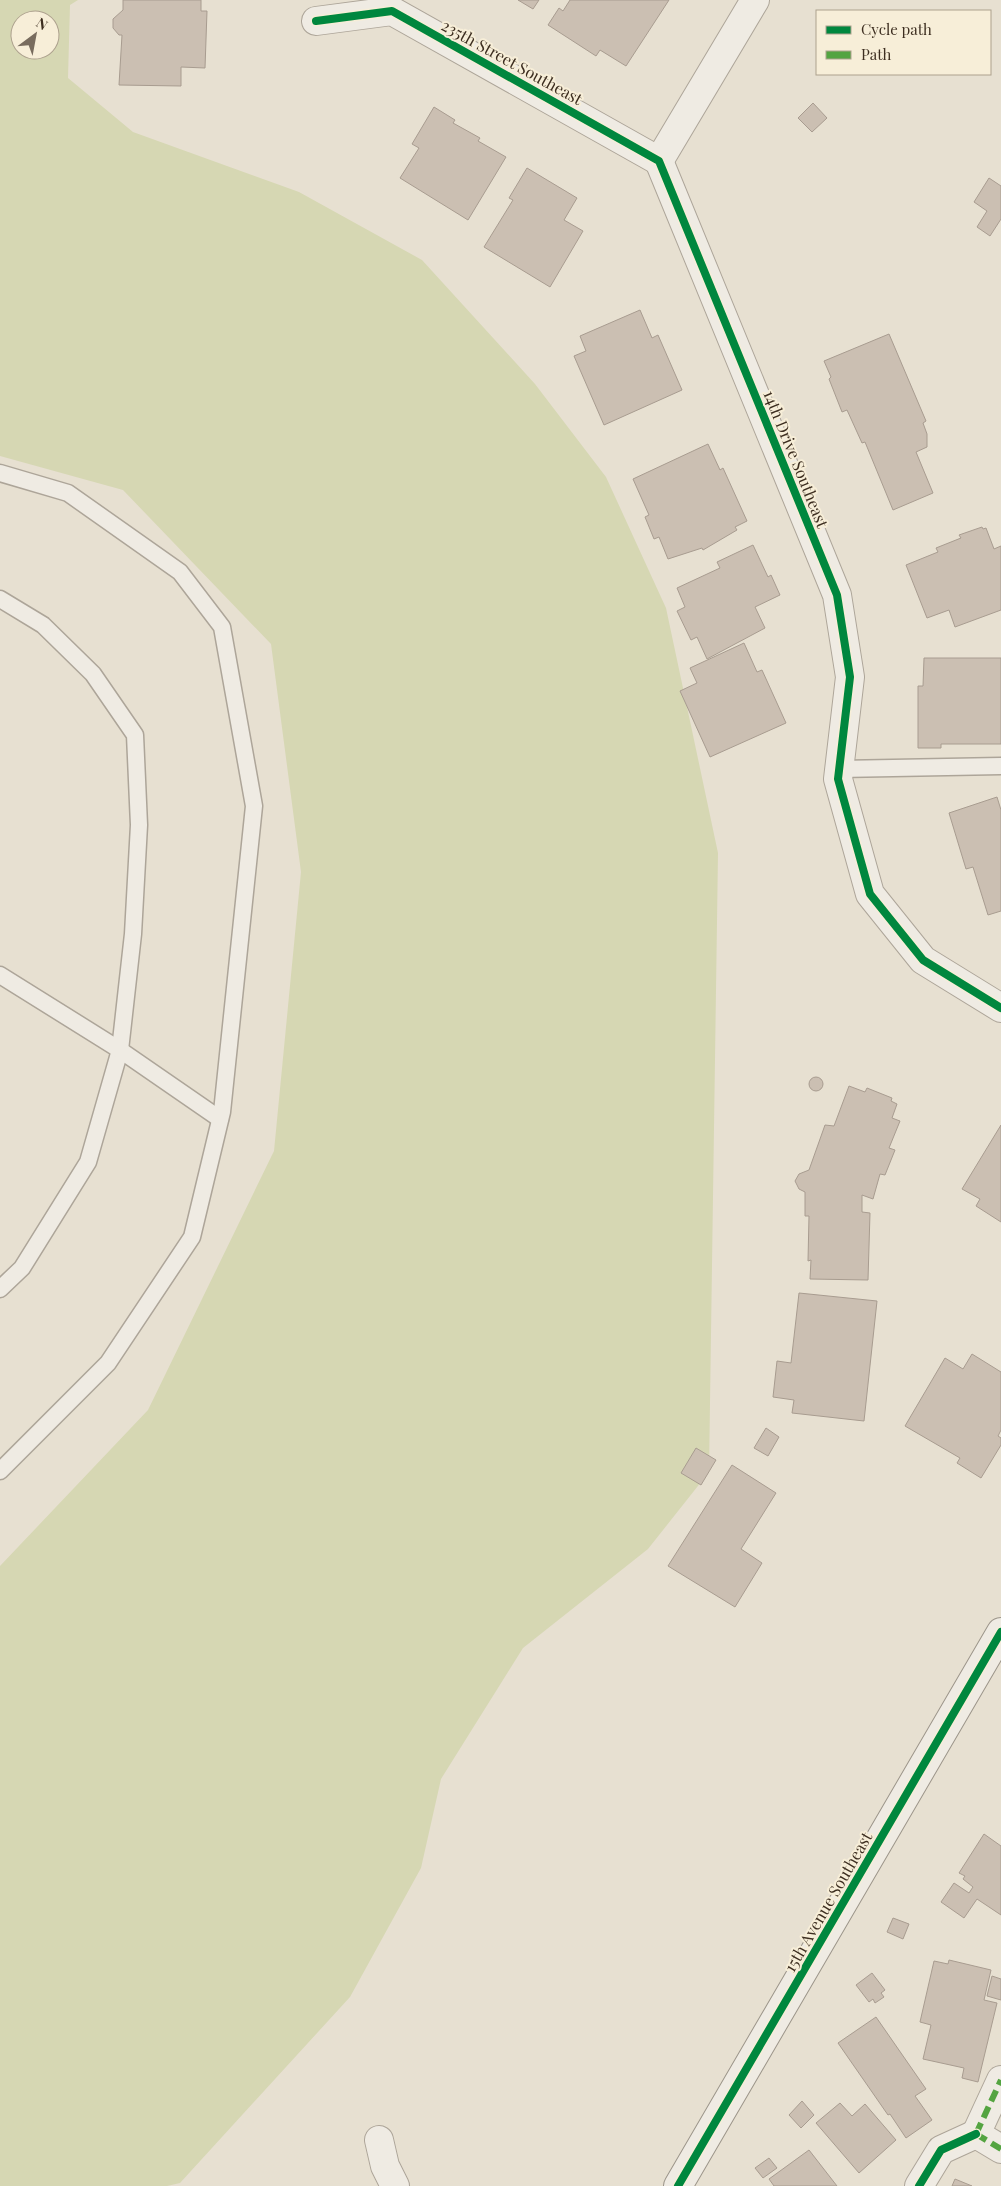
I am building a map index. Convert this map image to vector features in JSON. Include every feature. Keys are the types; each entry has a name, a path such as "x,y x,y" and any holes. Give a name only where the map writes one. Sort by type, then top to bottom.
{"street":[{"path":"659,161 755,0"},
{"name":"235th Street Southeast","path":"316,21 392,11 659,161"},
{"name":"14th Drive Southeast","path":"659,161 837,595 850,677 839,774"},
{"path":"839,774 870,894 923,960 1001,1008"},
{"name":"15th Avenue Southeast","path":"678,2186 1001,1632"},
{"path":"920,2186 941,2150 976,2134 1001,2080"},
{"path":"976,2134 1001,2149"},
{"path":"379,2140 385,2166 395,2186"}],"lane":[{"path":"0,473 68,494 180,572 222,628 254,806 220,1119 192,1237 108,1363 0,1471"},
{"path":"0,599 42,625 93,674 135,735 139,825 133,934 120,1050 88,1162 22,1268 0,1289"},
{"path":"839,774 1001,766"},
{"path":"0,975 120,1050 220,1119"}],"green space":[{"path":"0,0 78,0 70,5 68,78 133,132 299,192 422,260 535,384 606,477 666,608 718,853 709,1472 648,1549 523,1648 441,1779 421,1868 350,1997 180,2183 167,2186 0,2186 0,1566 148,1410 274,1151 301,872 271,644 123,490 0,456"}],"building":[{"path":"123,0 201,0 201,11 207,11 205,68 181,67 181,86 119,85 122,35 119,35 113,28 113,19 123,10"},
{"path":"518,0 539,0 533,9"},
{"path":"570,0 669,0 626,66 600,50 596,56 548,25 559,8 563,11"},
{"path":"813,103 827,118 812,132 798,118"},
{"path":"434,107 455,120 453,123 480,138 478,141 506,157 468,220 400,178 419,148 412,144"},
{"path":"527,168 577,198 564,220 583,231 550,287 484,247 513,200 509,198"},
{"path":"989,178 1001,186 1001,219 990,236 977,227 987,211 974,202"},
{"path":"640,310 652,338 658,335 682,390 604,425 574,356 586,351 580,336"},
{"path":"889,334 926,421 923,423 927,434 927,447 916,452 933,493 893,510 865,442 862,443 847,410 842,412 824,361"},
{"path":"708,444 720,470 723,468 747,521 735,527 737,530 703,550 702,548 668,559 659,537 654,539 645,517 649,515 633,479"},
{"path":"982,527 983,529 986,528 994,549 1001,546 1001,610 955,627 949,610 927,618 906,565 938,552 936,548 961,538 959,535"},
{"path":"753,545 768,577 771,575 780,595 755,607 765,628 707,659 697,637 691,640 677,611 685,607 677,588 720,568 717,562"},
{"path":"744,643 757,672 762,670 786,723 710,757 680,691 697,683 690,668"},
{"path":"924,658 1001,658 1001,744 941,744 941,748 918,748 918,686 923,686"},
{"path":"997,797 1001,810 1001,911 988,915 973,867 966,869 949,813"},
{"path":"816,1077 821,1079 823,1084 821,1089 816,1091 811,1089 809,1084 811,1079"},
{"path":"849,1086 865,1092 867,1088 892,1098 891,1101 897,1104 892,1118 900,1121 889,1148 895,1150 885,1175 880,1174 873,1199 862,1195 862,1212 870,1213 868,1280 810,1279 811,1260 808,1261 809,1216 805,1216 805,1192 799,1189 795,1181 799,1174 809,1170 825,1125 834,1126"},
{"path":"1001,1125 1001,1222 976,1206 980,1199 962,1189"},
{"path":"799,1293 877,1301 864,1421 792,1413 794,1400 773,1397 777,1361 791,1363"},
{"path":"972,1354 1001,1372 1001,1430 998,1436 1001,1438 1001,1445 981,1478 957,1463 960,1458 905,1426 945,1358 963,1369"},
{"path":"766,1428 779,1437 768,1456 754,1448"},
{"path":"696,1448 716,1460 701,1485 681,1473"},
{"path":"732,1465 776,1493 741,1549 762,1563 735,1607 668,1566"},
{"path":"984,1834 1001,1846 1001,1915 977,1899 964,1918 941,1902 954,1883 969,1893 973,1887 963,1879 965,1876 959,1873"},
{"path":"893,1918 909,1924 903,1939 887,1932"},
{"path":"949,1960 991,1970 984,2000 997,2003 978,2082 962,2078 964,2068 923,2059 931,2025 920,2022 934,1961 948,1964"},
{"path":"872,1973 885,1990 881,1993 884,1997 875,2003 873,1999 869,2002 856,1985"},
{"path":"992,1976 1001,1979 1001,2000 987,1996"},
{"path":"876,2017 926,2089 915,2096 932,2120 906,2138 838,2043"},
{"path":"802,2101 814,2115 801,2128 789,2115"},
{"path":"840,2103 852,2116 865,2104 896,2140 859,2173 816,2123"},
{"path":"809,2150 837,2186 774,2186 769,2179"},
{"path":"769,2158 777,2168 763,2178 755,2168"},
{"path":"955,2179 972,2186 952,2186"}],"marked path":[{"path":"976,2134 1001,2080"},
{"path":"976,2134 1001,2149"}],"cycle path":[{"path":"316,21 392,11 659,161 837,595 850,677 838,779 870,894 923,960 1001,1008"},
{"path":"678,2186 1001,1632"},
{"path":"919,2186 941,2150 976,2134"}]}
